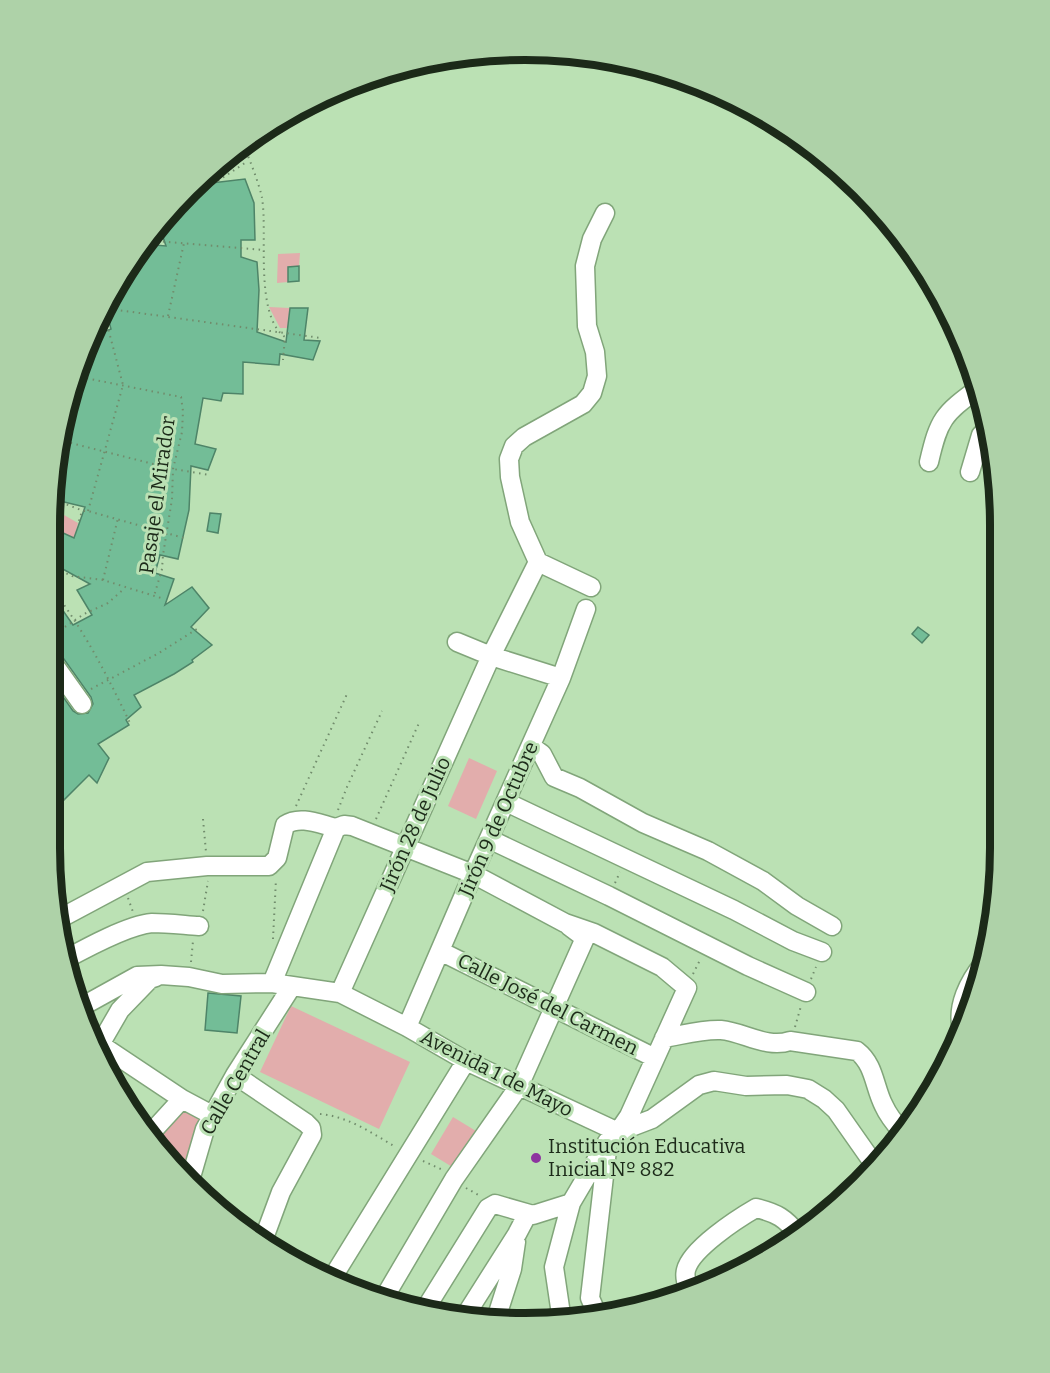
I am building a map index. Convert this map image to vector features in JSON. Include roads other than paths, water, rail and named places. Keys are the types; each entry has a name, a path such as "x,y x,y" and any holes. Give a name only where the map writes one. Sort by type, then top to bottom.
{"street":[{"path":"591,587 538,562 520,522 510,477 509,459 514,446 524,437 583,404 592,393 597,376 595,352 586,326 585,266 592,239 605,213"},
{"path":"929,462 936,435 946,413 971,394"},
{"path":"970,472 981,435"},
{"name":"Jirón 28 de Julio","path":"340,993 491,656 538,562"},
{"name":"Jirón 9 de Octubre","path":"407,1027 561,678 586,609"},
{"path":"457,642 491,656 561,678"},
{"path":"60,672 80,701"},
{"path":"531,746 542,754 554,777 580,788 643,823 708,851 764,881 797,906 832,926"},
{"path":"506,802 744,915 793,941 822,952"},
{"path":"65,916 123,883 157,869 272,865 277,858 285,825 291,821 300,820 334,827 352,826 473,874 565,923 585,938 519,1086 454,1179 388,1292"},
{"path":"272,983 334,827"},
{"path":"489,839 806,992"},
{"path":"73,956 138,926 151,923 200,926"},
{"path":"561,1311 554,1267 571,1203 629,1116 687,988 662,967 594,933 565,923"},
{"name":"Calle José del Carmen","path":"440,951 655,1058"},
{"path":"102,1041 120,1010 150,979 161,975"},
{"name":"Avenida 1 de Mayo","path":"87,1004 137,976 189,977 222,984 272,983 340,993 613,1137"},
{"name":"Calle Central","path":"192,1173 205,1129 212,1115 292,986"},
{"path":"961,1009 966,994"},
{"path":"664,1038 718,1030 780,1044 790,1041 857,1051 865,1057 871,1067 884,1106 898,1126"},
{"path":"107,1051 182,1099 212,1115"},
{"path":"336,1273 466,1061"},
{"path":"235,1075 311,1128 312,1135 281,1192 266,1234"},
{"path":"613,1137 652,1119 699,1085 714,1080 746,1086 787,1085 808,1089 824,1099 836,1110 871,1159"},
{"path":"155,1129 182,1099"},
{"path":"594,1308 590,1298 613,1137"},
{"path":"429,1303 488,1208 495,1204 527,1215 534,1215 571,1203"},
{"path":"687,1284 685,1278 690,1261 714,1236 756,1208 775,1213 793,1228"},
{"path":"469,1309 527,1215"},
{"path":"498,1312 512,1269 517,1234"}],"place":[{"name":"Institución Educativa Inicial Nº 882","path":"536,1158"}]}
